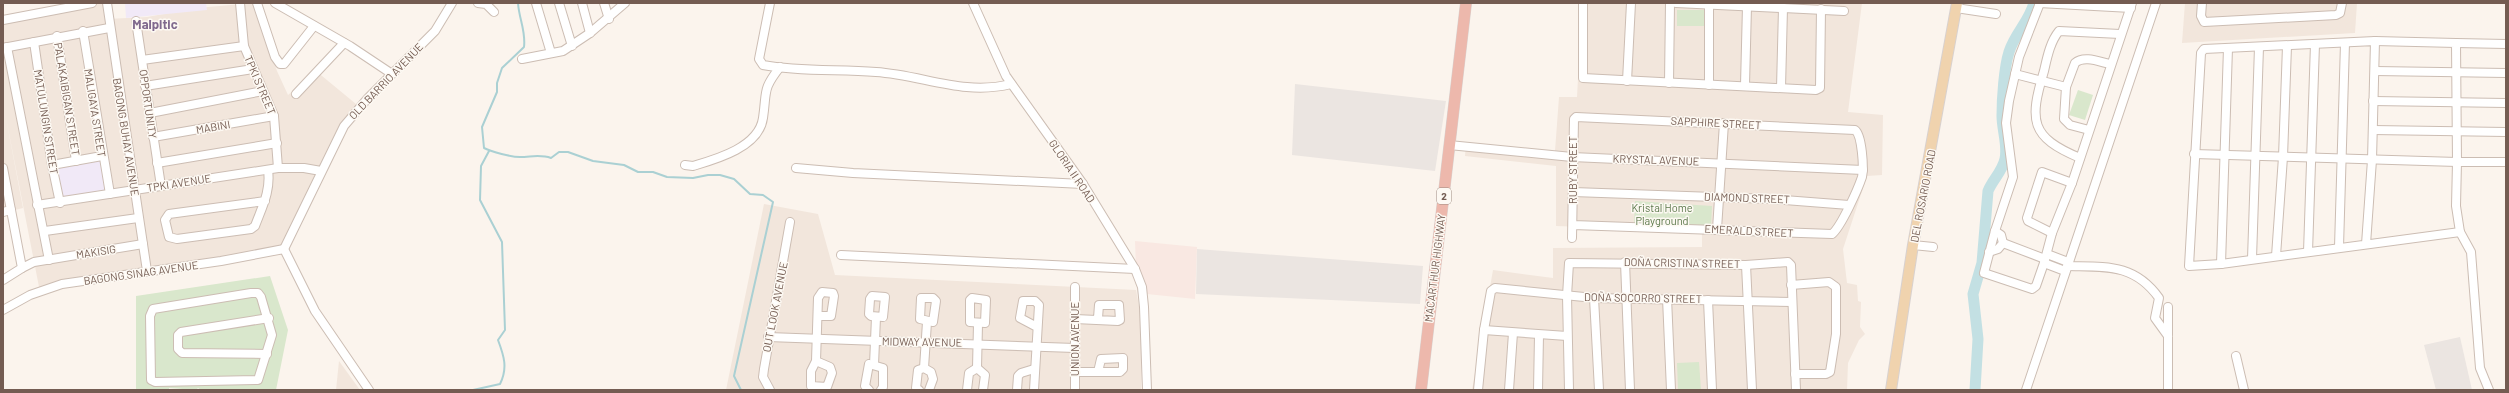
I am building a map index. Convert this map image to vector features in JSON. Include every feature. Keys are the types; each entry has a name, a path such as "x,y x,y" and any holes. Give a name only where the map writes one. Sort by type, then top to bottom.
{"highway":[{"name":"MACARTHUR HIGHWAY","path":"1421,390 1466,3"}],"main road":[{"name":"DEL ROSARIO ROAD","path":"1891,390 1913,245 1957,6"}],"street":[{"path":"3,20 92,3"},
{"name":"BAGONG BUHAY AVENUE","path":"107,3 109,28 147,271"},
{"name":"TPKI STREET","path":"240,3 244,46 274,116 278,168"},
{"path":"257,3 275,57 280,64 284,64 314,26"},
{"path":"275,3 344,43 392,74"},
{"name":"OLD BARRIO AVENUE","path":"284,249 344,126 392,74 435,31 452,3"},
{"path":"478,3 486,4 494,12"},
{"path":"536,3 551,53"},
{"path":"559,3 572,46"},
{"path":"582,3 590,33"},
{"path":"604,3 609,19"},
{"path":"522,59 559,52 572,46 609,19 625,3"},
{"path":"770,3 759,59 763,65 877,72 972,89 991,89 1011,84"},
{"name":"GLORIA II ROAD","path":"973,3 1011,84 1083,184 1134,269 1142,287 1147,347 1148,390"},
{"path":"1583,3 1581,74 1583,78 1816,90 1820,88 1821,9"},
{"path":"1628,81 1631,3"},
{"path":"1669,83 1670,3"},
{"path":"1676,3 1844,11"},
{"path":"2040,3 2132,5 2120,34 2072,183 2052,233 2036,286 2032,289 1984,272 1995,231 2014,177 2006,123 2019,58 2040,3"},
{"path":"2026,390 2156,3"},
{"path":"2202,3 2201,16 2204,22 2336,15 2340,13 2342,3"},
{"path":"1709,5 1709,85"},
{"path":"1745,86 1747,6"},
{"path":"1957,6 1996,14"},
{"path":"1781,88 1783,8"},
{"name":"OPPORTUNITY","path":"136,22 161,186"},
{"path":"49,260 45,231 37,205 5,48 57,36 109,28"},
{"path":"2080,158 2056,148 2046,140 2039,130 2035,107 2041,80 2054,37 2059,31 2120,34"},
{"name":"MALIGAYA STREET","path":"83,32 102,156 110,194"},
{"name":"PALAKAIBIGAN STREET","path":"57,36 76,161"},
{"path":"2366,244 2372,160 2375,41"},
{"path":"2460,232 2221,264 2189,266 2194,154 2201,53 2204,49 2375,41 2506,44"},
{"name":"MATULUNGIN STREET","path":"34,42 52,165 60,203"},
{"path":"296,94 344,43"},
{"path":"2339,247 2345,43"},
{"path":"2456,43 2456,206 2460,232 2471,252 2480,368 2489,390"},
{"path":"2308,252 2315,44"},
{"path":"142,60 244,46"},
{"path":"2276,256 2283,157 2286,46"},
{"path":"2252,259 2259,47"},
{"path":"2221,264 2228,48"},
{"path":"2089,130 2070,125 2064,119 2066,87 2075,63 2078,60 2087,59 2110,64"},
{"path":"685,165 698,165 743,148 762,125 765,89 780,67"},
{"path":"145,86 253,69"},
{"path":"2375,71 2506,73"},
{"path":"2015,74 2066,87"},
{"path":"150,113 263,91"},
{"path":"2374,101 2506,103"},
{"name":"MABINI","path":"153,137 274,116"},
{"name":"SAPPHIRE STREET","path":"1576,117 1855,130 1859,136 1863,170"},
{"name":"RUBY STREET","path":"1572,238 1572,157 1574,119 1576,117"},
{"path":"1717,229 1724,123"},
{"path":"2373,130 2506,132"},
{"path":"157,163 277,143"},
{"name":"KRYSTAL AVENUE","path":"1450,145 1572,157 1863,170"},
{"path":"2194,154 2372,160 2506,162"},
{"path":"52,165 102,156"},
{"path":"3,168 7,211 22,268"},
{"name":"TPKI AVENUE","path":"37,205 60,203 278,168 304,168 321,171"},
{"path":"796,168 853,173 1083,184"},
{"path":"264,201 169,214 165,220 169,237 177,239 252,229 270,188 268,170"},
{"path":"1849,205 1858,187 1863,170"},
{"path":"2052,233 2028,221 2027,218 2042,172 2072,183"},
{"name":"DIAMOND STREET","path":"1573,192 1719,197 1849,205"},
{"name":"EMERALD STREET","path":"1573,225 1717,229 1829,235 1835,232 1849,205"},
{"path":"45,231 138,218"},
{"name":"OUT LOOK AVENUE","path":"770,390 763,377 768,337 786,256 790,222"},
{"path":"1995,231 2001,235 2003,243"},
{"path":"2003,243 2067,266 2111,267 2128,270 2159,298 2155,318 2168,336"},
{"path":"1989,252 1998,249 2003,243"},
{"name":"MAKISIG","path":"3,280 34,262 143,244"},
{"path":"1913,245 1933,247"},
{"path":"284,249 314,311 369,390"},
{"name":"BAGONG SINAG AVENUE","path":"3,310 47,288 147,271 221,261 284,249"},
{"path":"841,256 1134,269"},
{"name":"DOÑA CRISTINA STREET","path":"1567,296 1569,264 1571,262 1746,265 1788,262 1791,265 1791,285"},
{"path":"1625,262 1630,390"},
{"path":"1746,265 1752,390"},
{"path":"1795,374 1826,374 1830,372 1836,334 1836,287 1829,282 1791,285 1795,374 1796,390"},
{"name":"UNION AVENUE","path":"1075,287 1075,390"},
{"name":"DOÑA SOCORRO STREET","path":"1484,330 1491,291 1494,288 1594,298 1666,298 1792,302"},
{"path":"816,361 830,367 832,373 827,387 814,388 811,383 811,371 816,361 818,298 822,292 833,293 832,314 830,317 818,316"},
{"path":"257,293 261,297 269,318 272,334 260,377 255,382 185,386 155,382 150,379 150,316 154,308 257,293"},
{"path":"1567,296 1569,390"},
{"path":"1594,298 1599,390"},
{"path":"1666,298 1671,390"},
{"path":"1708,300 1712,390"},
{"path":"1034,390 1034,369 1037,346 1039,304 1035,301 1022,303 1020,318 1037,327"},
{"path":"1075,319 1098,318 1118,321 1120,315 1119,305 1100,304 1098,318"},
{"path":"2168,307 2168,390"},
{"path":"267,354 182,353 178,349 178,338 181,332 269,318"},
{"path":"874,365 876,318"},
{"path":"924,368 927,343 927,322"},
{"path":"977,368 978,324"},
{"path":"1478,390 1484,330 1513,334 1567,336"},
{"path":"1509,390 1513,334"},
{"path":"1538,390 1539,335"},
{"name":"MIDWAY AVENUE","path":"768,337 1075,348"},
{"path":"1075,372 1098,372 1120,372 1123,369 1122,356 1104,358 1099,362 1098,372"},
{"path":"2236,356 2244,390"},
{"path":"869,390 865,386 869,364 883,368 883,387 880,390"},
{"path":"919,390 916,388 918,370 924,368 931,372 933,379 929,390"},
{"path":"967,390 969,373 977,368"},
{"path":"977,368 985,375 983,390"},
{"path":"1017,390 1018,376 1021,372 1034,369"}],"shaded area":[{"path":"105,3 107,19 147,17 197,8 253,3 277,71 288,95 316,71 356,104 323,161 280,254 40,292 5,113 23,208 3,213 3,22"},
{"path":"125,3 206,3 207,10 126,18"},
{"path":"1582,3 1862,3 1848,112 1883,115 1882,175 1867,176 1843,249 1847,283 1857,285 1858,301 1861,302 1860,327 1865,334 1859,340 1848,363 1847,390 1472,390 1493,270 1553,278 1553,248 1702,247 1702,231 1556,226 1556,166 1465,156 1466,144 1555,151 1559,97 1577,97"},
{"path":"2185,3 2357,3 2355,33 2182,43"},
{"path":"1295,84 1446,101 1435,171 1292,155"},
{"path":"101,158 108,193 61,202 56,166"},
{"path":"764,204 818,214 835,275 1136,290 1142,322 1141,390 726,390"},
{"path":"1135,241 1197,247 1195,299 1147,294 1136,268"},
{"path":"1197,249 1423,266 1420,304 1196,294"},
{"path":"2460,337 2472,390 2436,390 2424,345"},
{"path":"339,361 360,390 336,390"}],"green space":[{"path":"1677,10 1705,10 1705,26 1677,26"},
{"path":"2078,90 2093,95 2085,120 2069,115"},
{"name":"Kristal Home Playground","path":"1635,201 1712,206 1711,228 1634,224"},
{"path":"270,276 288,330 276,390 201,390 198,388 196,390 169,388 169,390 136,390 136,296"},
{"path":"1699,362 1701,390 1678,390 1677,363"}],"waterway":[{"path":"518,3 524,36 524,47 502,68 497,83 497,92 482,127 484,148 502,154 520,157 539,156 551,158 559,152 568,152 593,161 624,165 638,172 653,172 667,177 693,178 708,175 720,175 734,179 750,194 763,195 773,202 734,376 741,390"},
{"path":"1975,390 1978,339 1973,294 1982,263 1988,191 2002,168 2006,154 2002,121 2006,66 2012,45 2029,16 2034,3"},
{"path":"473,390 500,384 504,373 504,362 498,340 505,330 502,242 480,200 481,166 489,151"}],"district":[{"name":"Malpitic","path":"155,24"}]}
